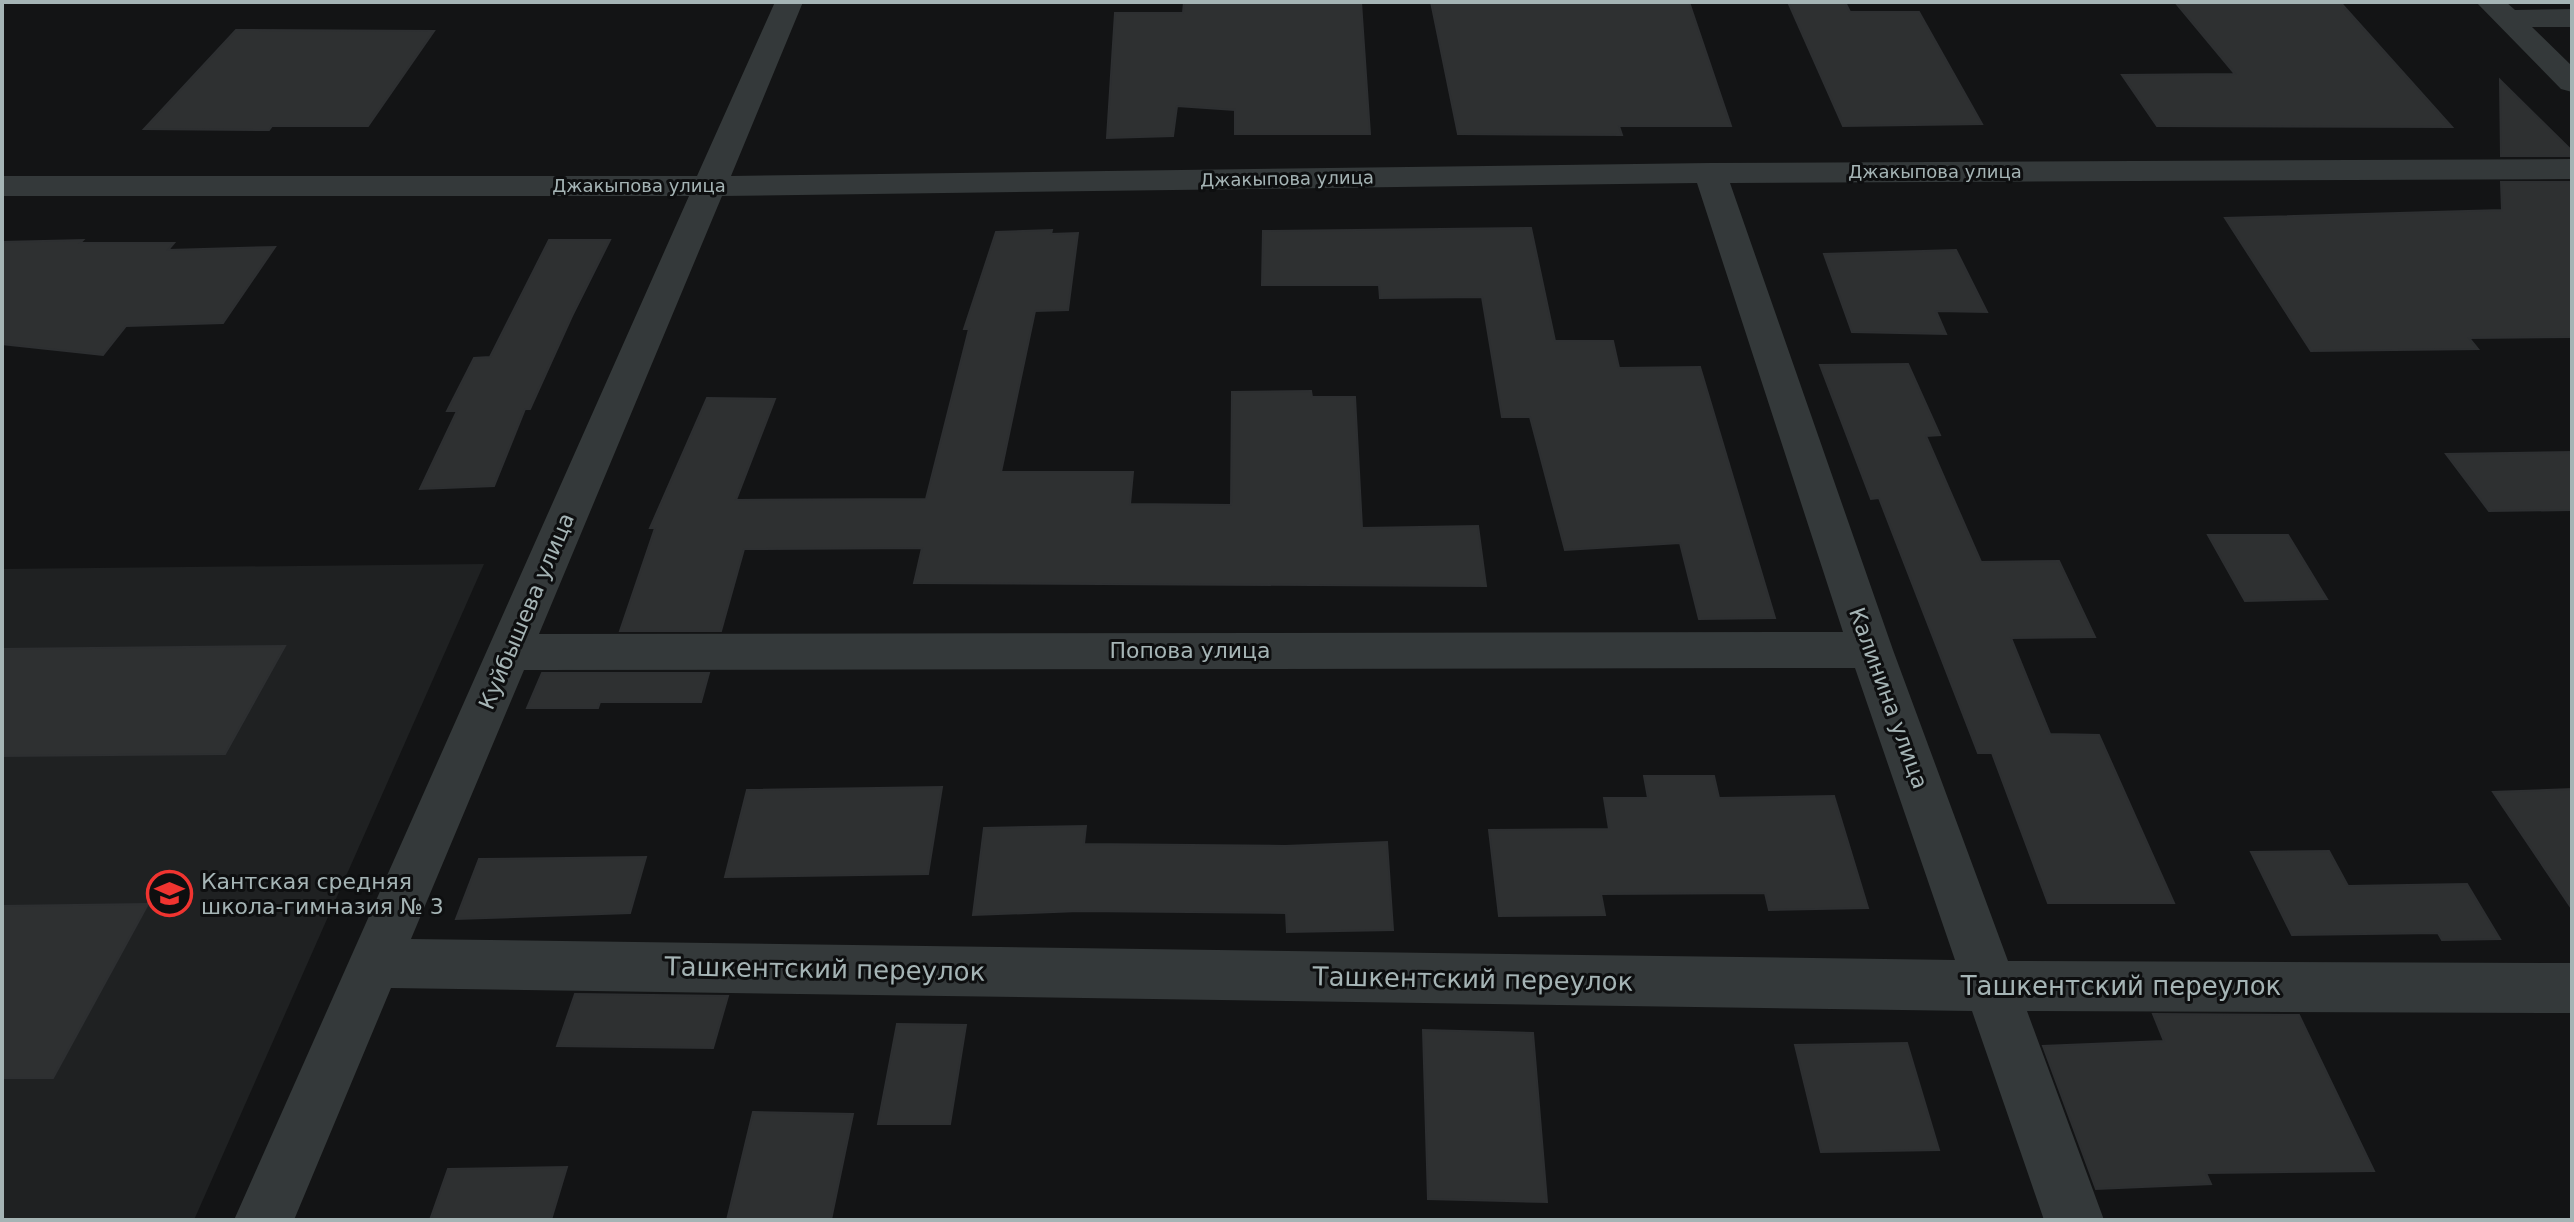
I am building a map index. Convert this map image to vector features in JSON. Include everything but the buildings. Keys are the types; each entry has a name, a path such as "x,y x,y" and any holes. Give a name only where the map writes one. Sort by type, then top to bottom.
{"street":[{"name":"Куйбышева улица","path":"264,1220 789,2"},
{"path":"2498,10 2572,18"},
{"path":"2498,10 2572,83"},
{"name":"Джакыпова улица","path":"2,186 710,186 1710,173 2572,169"},
{"name":"Калинина улица","path":"1710,173 1871,650 2074,1220"},
{"name":"Попова улица","path":"508,652 1871,650"},
{"name":"Ташкентский переулок","path":"375,963 1992,986 2572,988"}],"shaded area":[{"name":"Кантская средняя школа-гимназия № 3","path":"484,564 194,1220 2,1220 2,569"}],"place":[{"name":"Кантская средняя школа-гимназия № 3","path":"170,894"}]}
